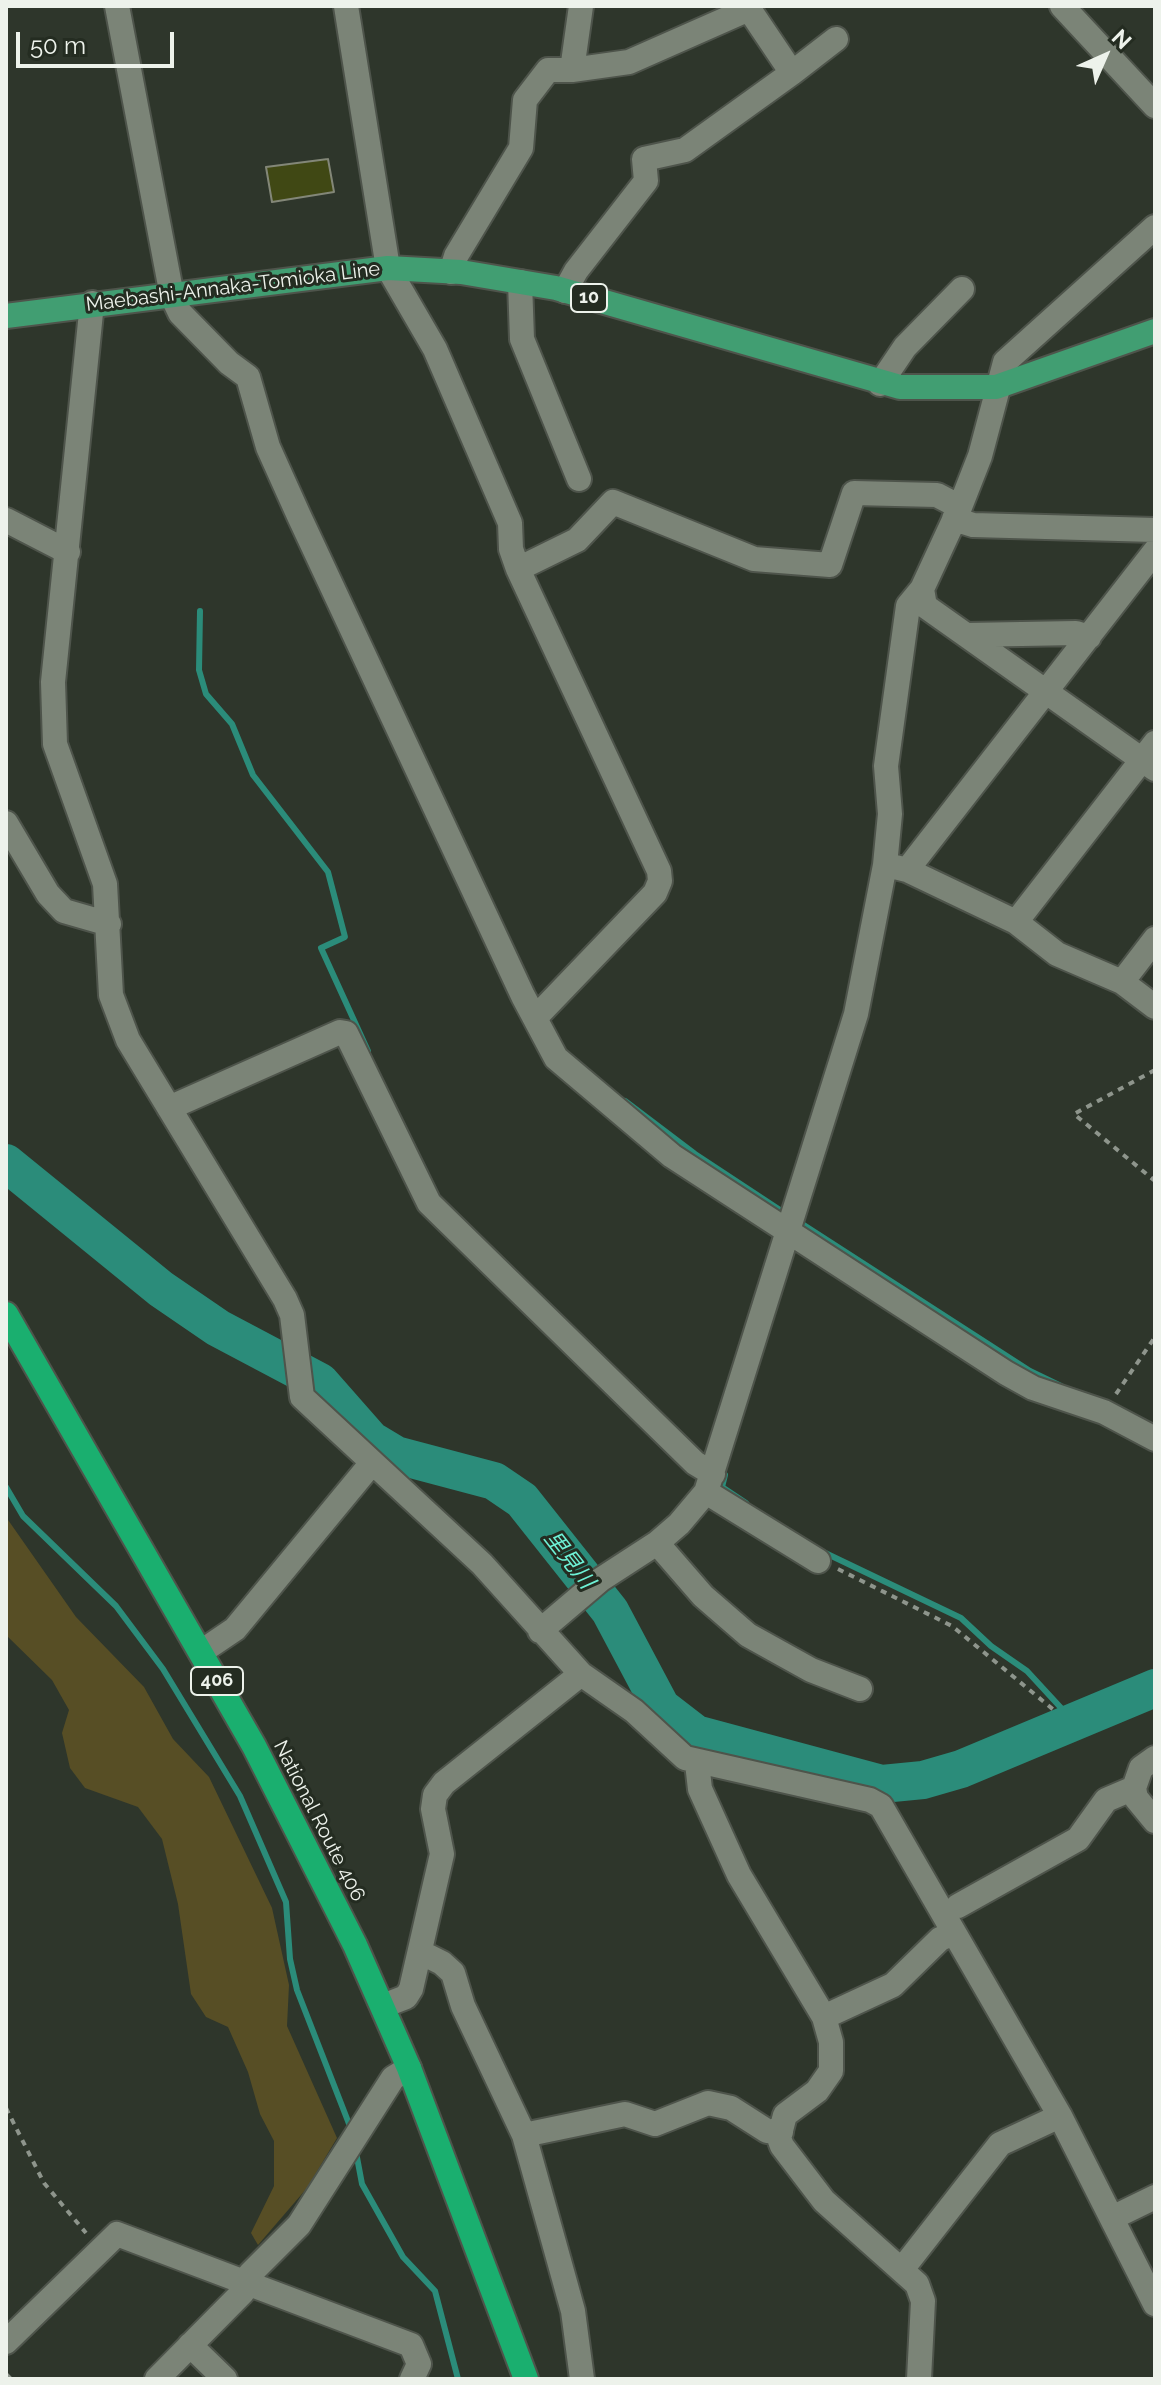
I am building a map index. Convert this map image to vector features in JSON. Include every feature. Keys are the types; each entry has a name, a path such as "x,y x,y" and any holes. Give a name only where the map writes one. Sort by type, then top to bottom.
{"highway":[{"name":"National Route 406","path":"6,1314 201,1652 328,1890 409,2068 526,2379"}],"main road":[{"name":"Maebashi-Annaka-Tomioka Line","path":"6,316 388,268 451,272 565,291 880,384 996,387 1155,331"}],"street":[{"path":"117,6 172,296 180,313 229,363 248,377 268,447 299,516 516,982 537,1016 556,1058 672,1156 789,1233 1033,1388 1104,1412 1155,1439"},
{"path":"346,6 388,268 435,349 510,523 511,549 518,569 659,871 660,881 655,893 537,1016"},
{"path":"572,70 581,6"},
{"path":"1062,6 1155,106"},
{"path":"451,272 456,256 521,148 525,100 548,70 629,62 749,9 792,73"},
{"path":"565,291 576,271 646,181 644,159 685,150 836,39"},
{"path":"540,1631 600,1580 657,1543 679,1524 710,1483 856,1014 896,867 888,752 908,606 922,589 957,513 989,426 996,387 1005,362 1155,227"},
{"path":"520,282 522,339 579,479"},
{"path":"880,384 905,347 962,289"},
{"path":"92,303 53,682 55,744 105,884 111,995 128,1040 285,1299 292,1315 299,1389 309,1406 451,1533 581,1674 634,1711 685,1758 870,1800 881,1806 1060,2116 1114,2217 1155,2304"},
{"path":"518,569 577,540 613,502 754,559 830,565 854,493 937,495 973,525 1155,530"},
{"path":"6,520 68,552"},
{"path":"896,867 1046,691 1155,551"},
{"path":"922,589 925,606 1046,691 1151,757 1016,922"},
{"path":"967,635 1062,633 1089,637"},
{"path":"6,823 32,869 64,911 109,924"},
{"path":"896,867 1016,922 1057,954 1122,982 1155,1007"},
{"path":"1122,982 1155,939"},
{"path":"169,1108 340,1032 346,1033 429,1203 695,1463 710,1483 818,1561"},
{"path":"201,1652 235,1629 371,1464"},
{"path":"657,1543 666,1557 732,1623 811,1670 860,1689"},
{"path":"383,2006 406,1997 411,1989 442,1854 433,1809 435,1795 444,1783 581,1674"},
{"path":"1155,1758 1141,1768 1134,1788 1136,1798 1155,1821"},
{"path":"697,1763 700,1789 752,1900 824,2017 831,2042 831,2071 817,2091 785,2115 782,2146 824,2201 903,2268 917,2284 923,2301 919,2379"},
{"path":"958,1906 1078,1839 1106,1800 1117,1792 1134,1788"},
{"path":"824,2017 893,1985 940,1939 954,1933"},
{"path":"420,1952 442,1963 453,1973 463,2006 524,2135 573,2311 582,2379"},
{"path":"157,2379 249,2281 250,2274 314,2205 393,2078 409,2068"},
{"path":"524,2135 625,2114 655,2124 708,2103 731,2108 767,2131 781,2132"},
{"path":"903,2268 1000,2144 1060,2116"},
{"path":"1114,2217 1155,2197"},
{"path":"6,2342 117,2234 249,2281 411,2345 419,2364 412,2379"},
{"path":"190,2345 225,2379"}],"path":[{"path":"1155,1070 1074,1114 1155,1181"},
{"path":"1104,1412 1155,1337"},
{"path":"818,1561 952,1626 1055,1711"},
{"path":"6,2108 44,2183 101,2250"},
{"path":"6,2374 11,2379"}],"shaded area":[{"path":"6,1517 76,1617 144,1687 173,1739 209,1777 272,1908 289,1985 287,2026 337,2138 307,2188 258,2245 251,2233 274,2186 274,2141 260,2114 248,2072 228,2027 206,2017 191,1994 178,1904 162,1839 138,1807 85,1788 70,1768 62,1733 69,1710 52,1680 6,1635"}],"building":[{"path":"328,159 334,192 272,202 266,167"}],"waterway":[{"path":"200,611 199,670 206,694 232,724 253,775 328,872 345,937 321,948 368,1051"},
{"path":"625,1101 695,1154 786,1214"},
{"name":"里見川","path":"6,1163 161,1289 218,1328 320,1382 371,1440 396,1455 494,1481 522,1500 610,1611 661,1707 696,1734 882,1784 923,1780 961,1769 1155,1688"},
{"path":"796,1220 1030,1371 1061,1386"},
{"path":"725,1475 722,1487 746,1503"},
{"path":"6,1487 23,1516 116,1606 163,1669 240,1796 286,1902 290,1959 297,1990 351,2129"},
{"path":"819,1550 961,1618 991,1646 1027,1671 1074,1722"},
{"path":"356,2152 362,2184 403,2257 435,2291 458,2379"}]}
